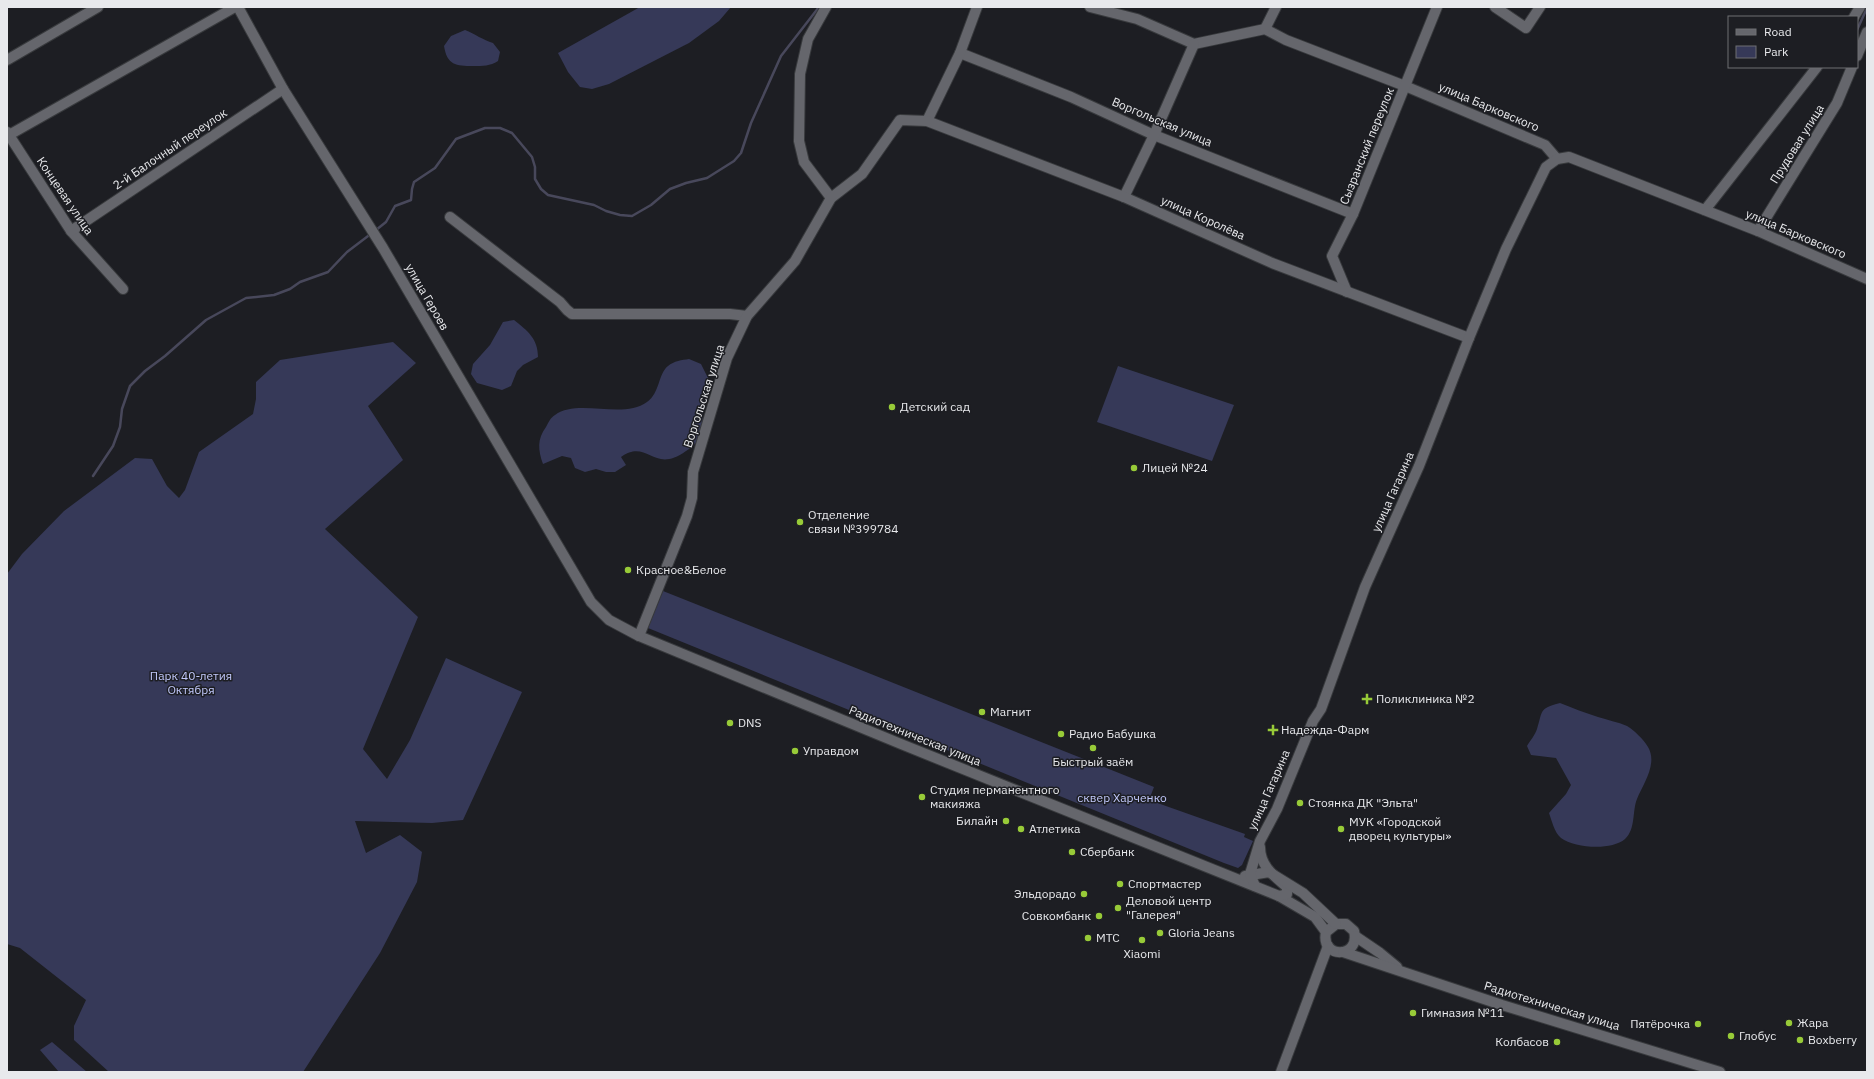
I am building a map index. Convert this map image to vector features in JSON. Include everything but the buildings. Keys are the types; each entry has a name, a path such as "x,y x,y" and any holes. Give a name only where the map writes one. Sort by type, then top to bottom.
{"street":[{"path":"7,60 98,7"},
{"path":"8,133 235,7"},
{"name":"улица Героев","path":"238,7 283,89 383,248 591,602"},
{"path":"826,7 808,39 800,74 799,141 804,162 831,198"},
{"path":"927,121 960,53 977,7"},
{"path":"1090,7 1137,19 1194,44 1265,29 1276,7"},
{"name":"Сызранский переулок","path":"1347,292 1332,256 1353,214 1436,7"},
{"path":"1495,7 1526,28 1540,7"},
{"path":"1855,16 1860,7"},
{"name":"улица Барковского","path":"1265,29 1286,40 1405,86 1545,145 1558,159 1569,157 1758,231 1867,279"},
{"path":"1858,54 1867,32"},
{"path":"1124,197 1154,135 1194,44"},
{"name":"Воргольская улица","path":"960,53 1071,97 1154,135 1353,214"},
{"path":"1705,210 1817,68"},
{"name":"Прудовая улица","path":"1758,231 1837,103 1852,68"},
{"name":"2-й Балочный переулок","path":"71,231 283,89"},
{"name":"Воргольская улица","path":"639,636 687,516 692,498 693,472 727,358 747,316 795,261 831,198 862,174 900,120 927,121"},
{"name":"улица Королёва","path":"927,121 1124,197 1272,263 1469,338"},
{"name":"Концевая улица","path":"8,133 71,231 123,289"},
{"name":"улица Гагарина","path":"1250,874 1260,841 1276,809 1313,721 1321,709 1364,587 1419,466 1469,338 1506,249 1546,167 1558,159"},
{"path":"450,217 560,302 572,314 730,314 747,316"},
{"name":"Радиотехническая улица","path":"591,602 609,620 639,636 901,744 1278,896 1315,917 1326,932 1326,940 1336,950 1487,1000 1720,1072"},
{"name":"улица Гагарина","path":"1260,841 1260,856 1269,872"},
{"path":"1238,879 1250,874 1269,872 1287,887 1287,894 1278,896"},
{"name":"Радиотехническая улица","path":"1269,872 1303,893 1336,924 1341,923 1350,927 1355,936 1380,953 1400,970"},
{"path":"1250,874 1255,886"},
{"path":"1326,932 1336,924"},
{"path":"1281,1072 1320,970 1336,950 1350,949 1354,943 1355,936"},
{"path":"1684,1072 1687,1062"}],"green space":[{"path":"640,7 731,7 719,21 689,43 609,84 592,89 580,87 568,72 558,53"},
{"path":"465,30 493,43 500,52 498,61 486,65 462,66 450,61 445,52 444,46 451,36"},
{"path":"514,320 524,328 534,340 538,351 538,357 523,365 517,371 511,386 502,390 477,383 471,374 473,364 490,345 503,322"},
{"name":"Парк 40-летия Октября","path":"393,342 416,363 368,406 403,460 325,529 418,617 363,749 387,779 410,740 446,658 522,692 463,820 432,823 355,821 366,853 400,835 422,852 417,882 380,953 303,1072 109,1072 74,1040 74,1026 86,1000 20,948 7,944 7,574 22,554 64,511 135,458 152,459 167,486 179,498 185,490 199,452 253,414 256,399 256,382 280,360"},
{"path":"689,359 701,364 708,378 702,408 702,433 694,445 688,450 675,457 666,459 658,458 638,451 630,452 621,457 626,465 615,472 606,472 596,469 585,472 575,468 571,458 562,456 543,464 539,449 540,440 543,431 554,416 565,410 576,408 613,410 637,407 647,402 651,398 657,389 662,374 670,364"},
{"path":"1118,366 1234,405 1212,461 1097,422"},
{"name":"сквер Харченко","path":"663,591 1154,787 1149,800 1245,834 1244,837 1253,841 1242,865 1238,868 648,628"},
{"path":"1560,703 1588,714 1627,726 1639,735 1648,747 1651,754 1650,767 1637,799 1631,830 1625,839 1619,843 1602,847 1575,844 1561,838 1554,826 1549,813 1566,794 1571,785 1556,758 1531,755 1527,746 1534,736 1542,712 1548,707"},
{"path":"52,1042 87,1072 59,1072 40,1050"}],"waterway":[{"path":"376,230 386,222 395,206 411,200 414,182 435,168 456,139 485,128 500,128 512,133 532,157 535,167 535,179 541,189 548,195 594,205 606,211 620,215 632,216 651,205 670,189 707,178 734,161 741,153 751,123 781,56 819,7"},
{"path":"1858,28 1867,8"},
{"path":"93,476 113,446 120,427 122,409 130,386 145,371 165,356 206,320 246,298 274,295 290,289 300,282 328,272 347,252 372,233"}],"place":[{"name":"Детский сад","path":"892,407"},
{"name":"Лицей №24","path":"1134,468"},
{"name":"Отделение связи №399784","path":"800,522"},
{"name":"Красное&Белое","path":"628,570"},
{"name":"Поликлиника №2","path":"1367,699"},
{"name":"Магнит","path":"982,712"},
{"name":"DNS","path":"730,723"},
{"name":"Надежда-Фарм","path":"1273,730"},
{"name":"Радио Бабушка","path":"1061,734"},
{"name":"Быстрый заём","path":"1093,748"},
{"name":"Управдом","path":"795,751"},
{"name":"Студия перманентного макияжа","path":"922,797"},
{"name":"Стоянка ДК \"Эльта\"","path":"1300,803"},
{"name":"Билайн","path":"1006,821"},
{"name":"Атлетика","path":"1021,829"},
{"name":"МУК «Городской дворец культуры»","path":"1341,829"},
{"name":"Сбербанк","path":"1072,852"},
{"name":"Спортмастер","path":"1120,884"},
{"name":"Эльдорадо","path":"1084,894"},
{"name":"Деловой центр \"Галерея\"","path":"1118,908"},
{"name":"Совкомбанк","path":"1099,916"},
{"name":"Gloria Jeans","path":"1160,933"},
{"name":"МТС","path":"1088,938"},
{"name":"Xiaomi","path":"1142,940"},
{"name":"Гимназия №11","path":"1413,1013"},
{"name":"Жара","path":"1789,1023"},
{"name":"Пятёрочка","path":"1698,1024"},
{"name":"Глобус","path":"1731,1036"},
{"name":"Boxberry","path":"1800,1040"},
{"name":"Колбасов","path":"1557,1042"}]}
